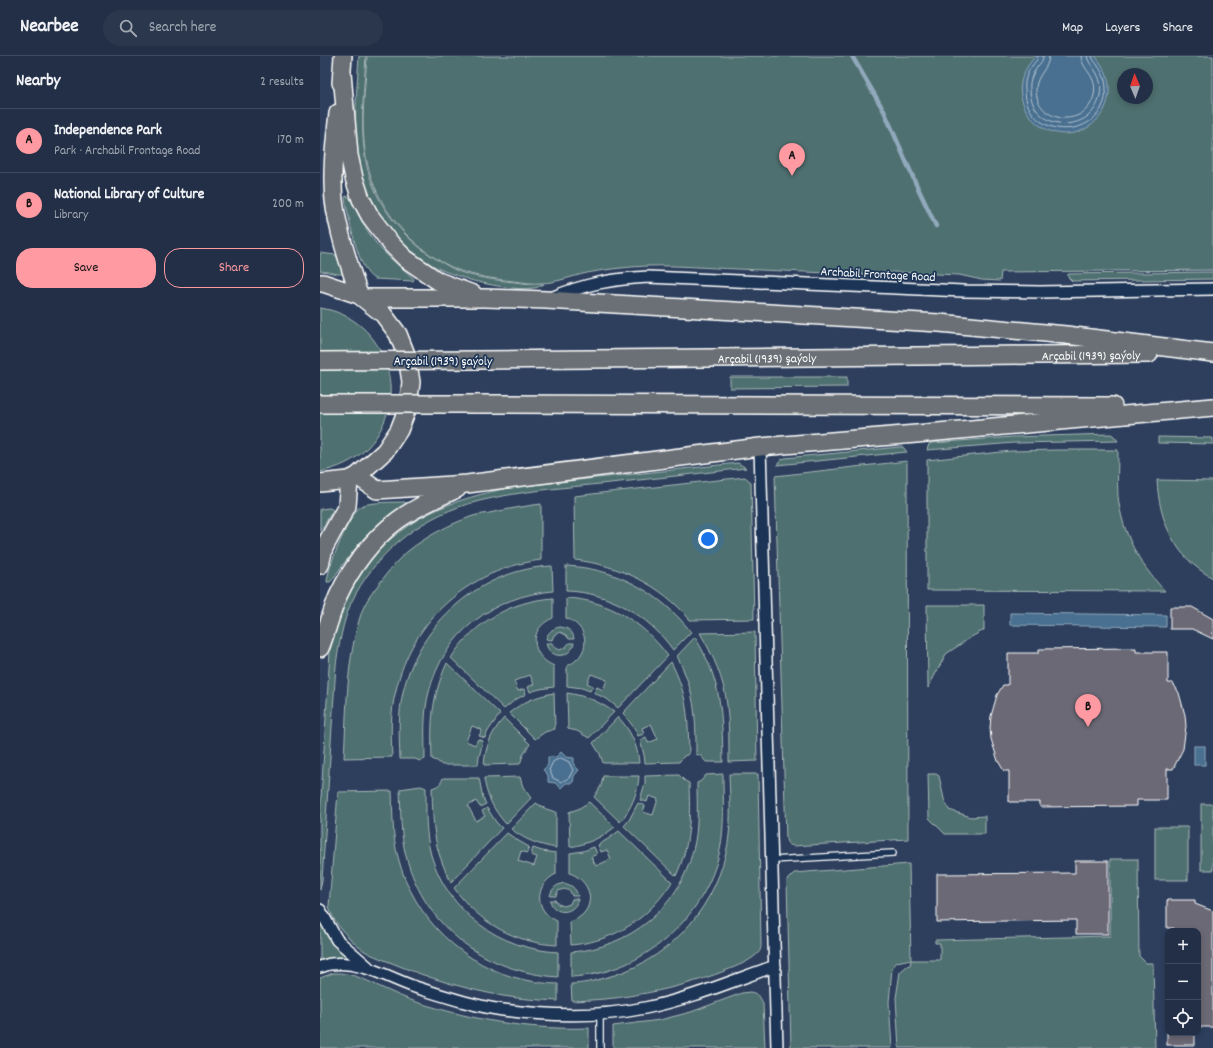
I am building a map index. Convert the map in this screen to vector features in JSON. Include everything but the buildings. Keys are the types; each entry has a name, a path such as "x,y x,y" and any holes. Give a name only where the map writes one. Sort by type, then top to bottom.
{"main road":[{"path":"342,64 334,149 334,199 338,226 361,297"},
{"path":"342,64 349,155 354,178 361,199 370,216 392,245 406,259 438,281 485,298"},
{"path":"320,283 361,297 383,314 398,334 407,357 411,382 408,407 399,430 384,451 353,478 320,483"},
{"path":"361,297 546,300 939,323 1066,335 1213,354"},
{"name":"Arçabil (1939) şaýoly","path":"320,361 1213,354"},
{"path":"320,404 1213,407"},
{"path":"353,478 377,490 467,484 760,447 1213,407"},
{"path":"320,565 324,548 347,506 353,478"},
{"path":"320,648 347,578 376,539 397,520 422,504 467,484"}],"street":[{"name":"Archabil Frontage Road","path":"546,300 567,291 597,282 648,277 963,291 1036,292 1213,289"},
{"path":"760,447 777,1048"},
{"path":"320,910 337,940 372,970"},
{"path":"320,967 330,964 343,963 356,965 422,989 502,1010 538,1013 600,1013 644,1008 672,1002 775,966"}],"lane":[{"path":"772,860 893,853"},
{"path":"600,1013 600,1048"}],"green space":[{"path":"359,56 366,56 363,106 365,157 368,172 374,187 388,214 420,248 449,267 460,272 493,280 544,284 527,289 476,282 444,271 428,262 399,239 376,209 368,192 358,156 356,93"},
{"path":"367,56 1213,56 1213,270 1001,272 1000,281 982,280 959,275 893,272 873,275 670,266 610,269 552,282 538,283 528,283 472,274 458,270 425,251 398,225 387,209 378,193 366,157 363,132"},
{"path":"346,196 349,197 372,238 389,257 414,279 413,281 375,279 369,274 359,255 351,229 346,206"},
{"path":"320,253 336,255 343,274 320,271"},
{"path":"1213,272 1213,279 1072,281 1068,277 1068,274"},
{"path":"320,308 343,315 362,327 376,343 386,363 390,384 389,406 382,428 368,447 358,456 346,463 320,472"},
{"path":"730,377 847,377 847,387 730,388"},
{"path":"1111,434 1118,441 1014,443 927,450 929,444 932,443 1013,437"},
{"path":"1158,437 1213,438 1213,444 1158,443"},
{"path":"903,447 907,452 777,465 785,458"},
{"path":"1118,450 1118,496 1123,523 1133,547 1140,559 1147,570 1165,591 927,590 927,460 1011,451"},
{"path":"907,461 908,839 794,846 788,843 786,839 775,476"},
{"path":"738,463 746,468 544,490 483,500 468,504 431,519 399,541 385,555 372,569 351,603 340,641 336,665 322,880 320,890 320,816 330,651 343,608 352,588 377,553 392,538 410,524 440,508 470,497 512,487"},
{"path":"745,477 751,482 754,619 690,620 666,597 653,587 638,579 608,567 575,560 574,496"},
{"path":"1157,480 1213,481 1213,578 1188,560 1172,537 1161,510"},
{"path":"405,502 405,505 377,525 363,539 332,580 327,582 328,575 340,542 356,511 361,506 365,505"},
{"path":"541,504 541,560 515,565 491,574 468,586 448,602 430,620 415,641 404,664 394,698 391,724 392,757 344,758 348,683 357,629 366,603 394,564 408,551 431,535 475,515"},
{"path":"330,508 333,510 320,530 320,509"},
{"path":"552,566 553,591 531,594 510,601 491,610 474,621 459,635 446,652 436,671 429,692 425,717 425,759 420,761 415,759 400,759 399,733 401,700 403,692 411,667 423,644 438,623 457,604 478,589 501,577 526,569"},
{"path":"566,566 602,572 620,577 636,585 666,606 691,632 673,650 652,626 626,608 597,596 582,592 566,591"},
{"path":"553,598 553,618 539,628 535,642 540,656 554,666 554,687 530,692 528,687 534,684 530,675 514,681 518,691 524,689 526,694 515,700 504,709 451,658 460,645 471,634 482,624 495,616 508,609 523,604"},
{"path":"566,598 596,603 623,615 636,623 647,633 668,656 618,708 607,699 594,693 597,687 603,690 607,680 591,674 587,683 593,686 590,691 582,688 567,686 567,666 575,661 580,655 584,649 585,642 584,635 580,628 574,622 566,618"},
{"path":"927,605 984,605 984,630 946,654 928,688"},
{"path":"560,627 570,630 574,639 569,639 566,635 560,632 554,635 552,640 546,639 551,631"},
{"path":"755,632 757,761 729,762 726,695 717,668 700,633"},
{"path":"695,637 711,668 719,698 723,762 706,762 701,756 696,754 696,727 691,692 677,656"},
{"path":"546,643 552,643 554,647 560,650 566,647 569,643 574,643 569,652 565,655 555,655 548,649"},
{"path":"671,662 677,674 684,696 689,754 684,756 679,762 645,763 640,740 646,737 648,743 658,739 651,724 642,728 644,734 638,736 635,729 623,713"},
{"path":"447,663 500,714 485,738 479,736 482,730 472,726 466,741 475,745 478,739 483,741 478,765 442,765 432,759 433,710 438,688"},
{"path":"554,693 555,729 545,732 535,739 509,713 530,700"},
{"path":"567,693 592,700 614,712 589,738 577,731 568,729"},
{"path":"618,717 633,738 639,763 603,763 600,754 593,743"},
{"path":"504,718 530,744 523,755 520,764 484,765 490,740 496,728"},
{"path":"723,774 723,822 720,850 712,875 700,899 685,920 666,938 645,954 622,966 597,974 571,977 571,952 592,949 613,942 632,933 649,921 664,906 677,889 686,871 695,842 697,783 706,775"},
{"path":"729,774 758,774 761,945 759,952 750,960 716,974 681,985 658,991 627,996 572,1001 571,984 604,978 626,971 647,961 682,933 697,915 709,896 719,875 726,853 730,824"},
{"path":"928,774 936,774 939,776 944,799 949,810 971,817 985,816 985,834 945,834 929,818"},
{"path":"679,775 689,783 690,808 687,841 676,876 624,826 638,803 645,806 643,812 653,815 658,799 649,796 647,802 640,800 645,783 645,776"},
{"path":"603,776 639,776 637,789 633,800 620,822 594,797 601,786"},
{"path":"520,777 523,787 531,798 506,824 491,802 484,778"},
{"path":"443,778 479,778 483,798 486,804 480,807 476,801 468,806 476,821 485,816 482,811 487,808 502,828 451,882 437,847 433,814 432,788 439,784"},
{"path":"421,786 426,788 427,830 431,855 439,875 450,894 463,910 479,924 496,935 516,944 558,952 558,977 531,973 506,966 483,956 462,942 443,925 428,905 415,882 406,856 401,822 400,789"},
{"path":"392,791 394,833 398,857 405,879 416,900 429,919 444,936 462,951 482,964 525,980 558,984 558,1001 503,996 433,978 379,958 362,950 345,934 333,917 329,906 338,792"},
{"path":"589,802 615,827 594,840 570,847 569,812 578,809"},
{"path":"536,803 546,809 556,812 556,848 532,842 511,829"},
{"path":"1201,804 1213,804 1213,870 1201,870"},
{"path":"1155,827 1188,827 1188,880 1155,880"},
{"path":"619,831 672,882 652,907 629,926 602,939 571,945 570,922 579,918 585,912 590,898 584,884 570,873 570,853 583,851 594,847 597,854 591,857 596,866 611,859 607,850 601,852 598,845"},
{"path":"507,833 529,847 527,853 521,851 518,861 534,866 537,857 531,855 533,848 556,853 556,874 544,885 540,898 544,911 549,917 557,921 557,945 527,940 499,929 475,911 454,888"},
{"path":"1110,859 1138,859 1139,956 1146,963 1153,963 1155,1048 899,1048 896,998 900,972 910,965 911,961 906,960 897,962 892,968 889,1002 892,1048 791,1048 787,880 794,873 909,864 911,960 940,960 940,943 935,943 935,940 1110,936"},
{"path":"564,883 573,887 578,896 572,896 570,891 564,889 558,891 556,896 550,896 555,887"},
{"path":"572,899 578,899 576,904 569,911 564,912 555,909 550,900 555,900 558,904 564,906 570,904"},
{"path":"320,922 327,933 354,961 320,962"},
{"path":"333,973 354,976 415,1002 471,1017 510,1024 549,1028 589,1028 589,1048 320,1048 320,978"},
{"path":"742,993 755,993 761,999 763,1004 765,1048 613,1048 613,1026 660,1020 691,1012"}],"water":[{"path":"1036,56 1095,56 1106,73 1109,90 1106,105 1098,119 1086,128 1072,133 1055,133 1039,125 1033,120 1023,104 1020,88 1025,71"},
{"path":"1010,613 1166,615 1166,627 1010,625"},
{"path":"1194,746 1205,746 1205,765 1194,765"},
{"path":"561,752 566,757 574,758 574,765 579,770 574,776 573,783 566,783 561,788 555,783 548,782 548,775 543,770 548,765 548,757 556,757"}],"waterway":[{"path":"852,56 884,111 936,226"}],"place":[{"name":"Independence Park","path":"792,176"},
{"name":"National Library of Culture","path":"1088,727"}]}
